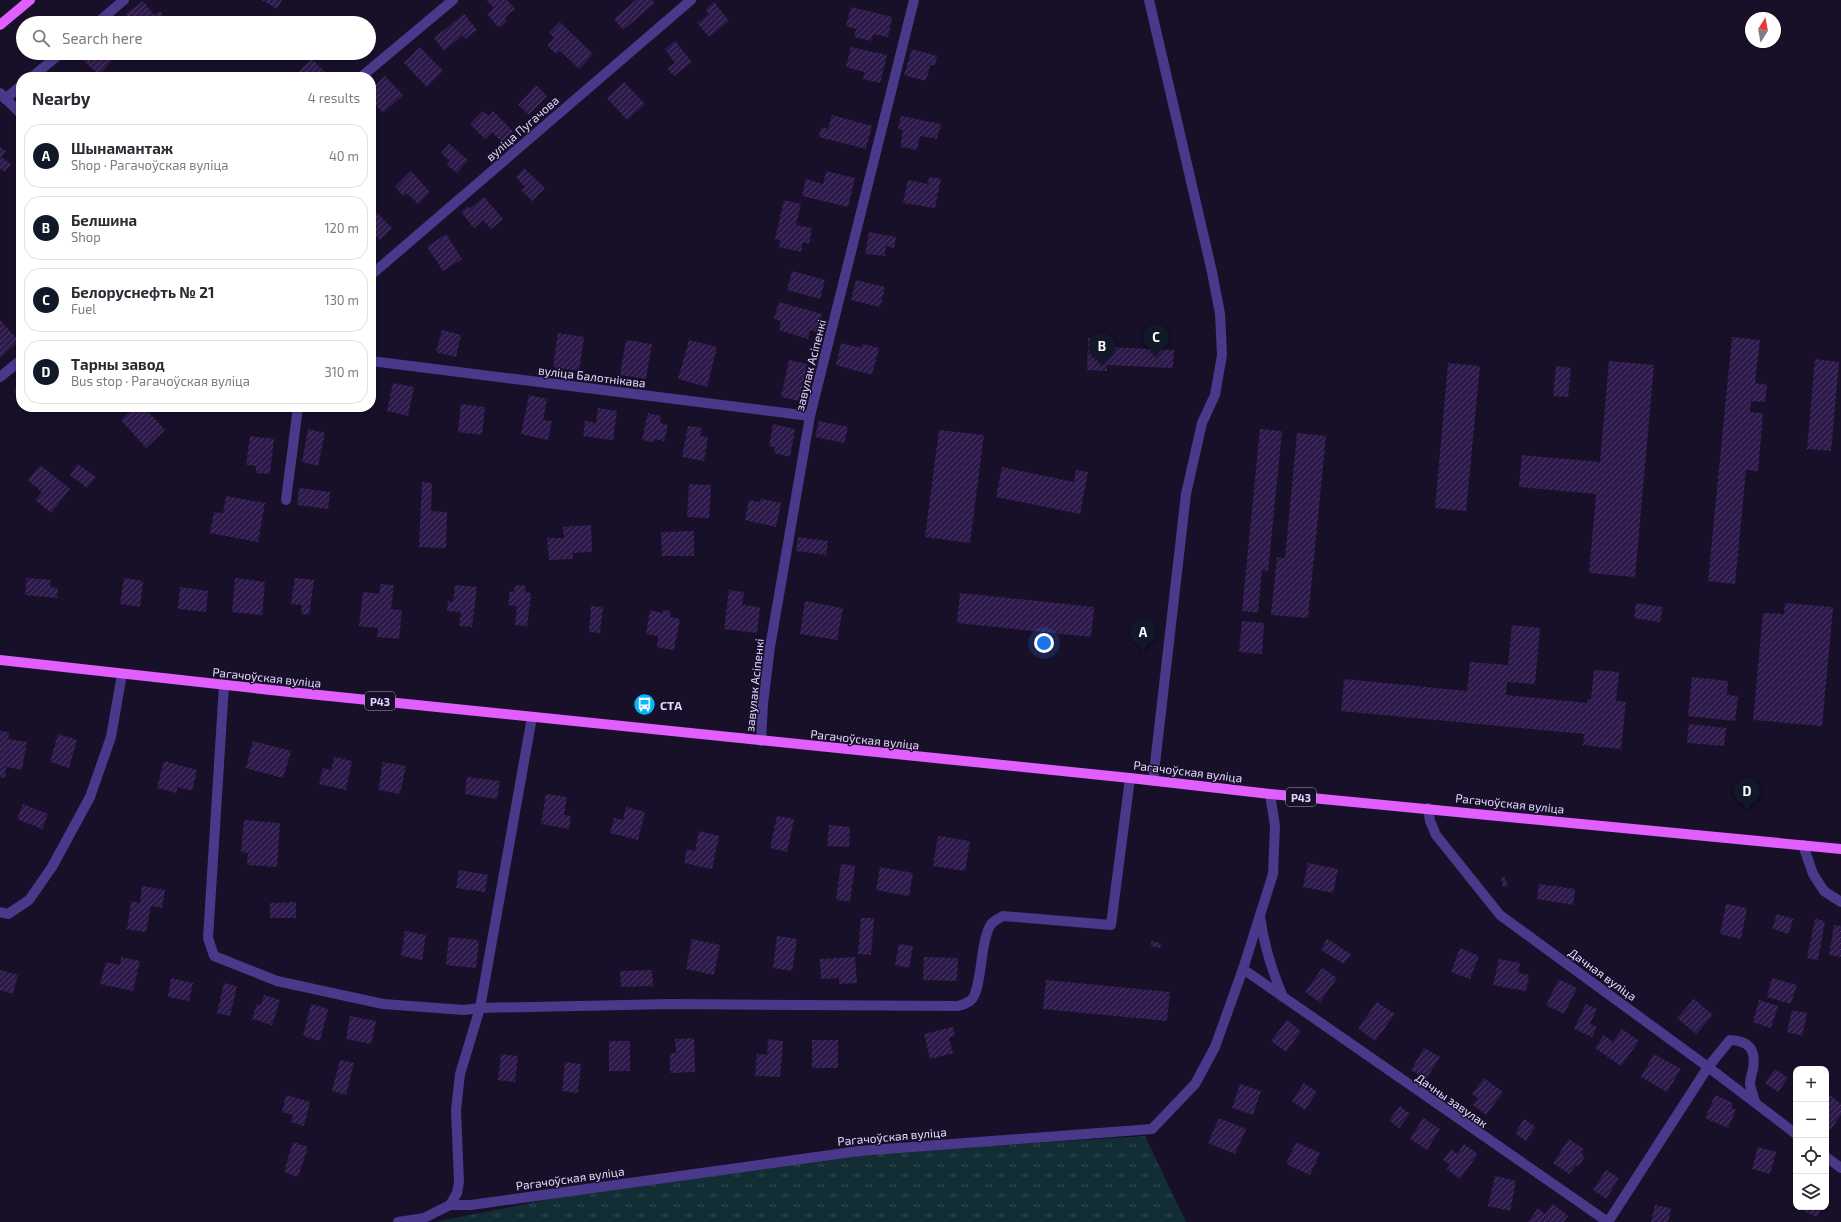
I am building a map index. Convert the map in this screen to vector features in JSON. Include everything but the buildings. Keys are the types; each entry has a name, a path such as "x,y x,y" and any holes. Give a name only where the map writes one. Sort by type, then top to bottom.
{"main road":[{"path":"0,25 30,0"},
{"name":"Рагачоўская вуліца","path":"0,660 224,685 1130,778 1270,794 1428,808 1841,849"}],"street":[{"path":"105,16 124,0"},
{"path":"367,72 453,0"},
{"name":"вуліца Пугачова","path":"376,271 691,0"},
{"name":"завулак Асіпенкі","path":"761,741 763,704 770,647 810,416 914,0"},
{"path":"1149,0 1212,272 1220,314 1222,355 1215,395 1202,423 1186,494 1153,781"},
{"path":"38,72 53,60"},
{"path":"16,89 2,96 16,109"},
{"name":"вуліца Балотнікава","path":"376,362 810,416"},
{"path":"0,377 16,364"},
{"path":"286,500 297,412"},
{"path":"4,913 29,900 52,867 90,797 111,737 122,674"},
{"path":"224,685 208,938 214,956 277,981 383,1004 464,1010 480,1008 670,1004 958,1006 971,1001 976,991 987,934 992,923 1003,916 1111,925 1130,778"},
{"path":"450,1204 457,1193 459,1182 456,1110 460,1074 480,1008 532,717"},
{"path":"1243,969 1272,874 1275,826 1270,794"},
{"name":"Дачная вуліца","path":"1428,808 1430,821 1436,835 1500,915 1708,1067 1793,1132"},
{"path":"1803,846 1813,874 1824,891 1841,902"},
{"path":"1260,915 1265,946 1274,976 1284,998"},
{"name":"Дачны завулак","path":"1243,969 1608,1222"},
{"name":"Рагачоўская вуліца","path":"398,1222 424,1218 450,1204 471,1204 859,1151 1152,1129 1195,1084 1215,1047 1243,969"},
{"path":"1608,1222 1708,1067 1730,1040 1740,1041 1749,1045 1754,1058 1750,1083 1755,1102"},
{"path":"1829,1159 1841,1168"}],"green space":[{"path":"1145,1136 1186,1222 435,1222 566,1196 862,1154"}],"place":[{"name":"Белоруснефть № 21","path":"1156,357"},
{"name":"Белшина","path":"1102,366"},
{"name":"Шынамантаж","path":"1143,652"},
{"name":"СТА","path":"644,705"},
{"name":"Тарны завод","path":"1747,811"}]}
